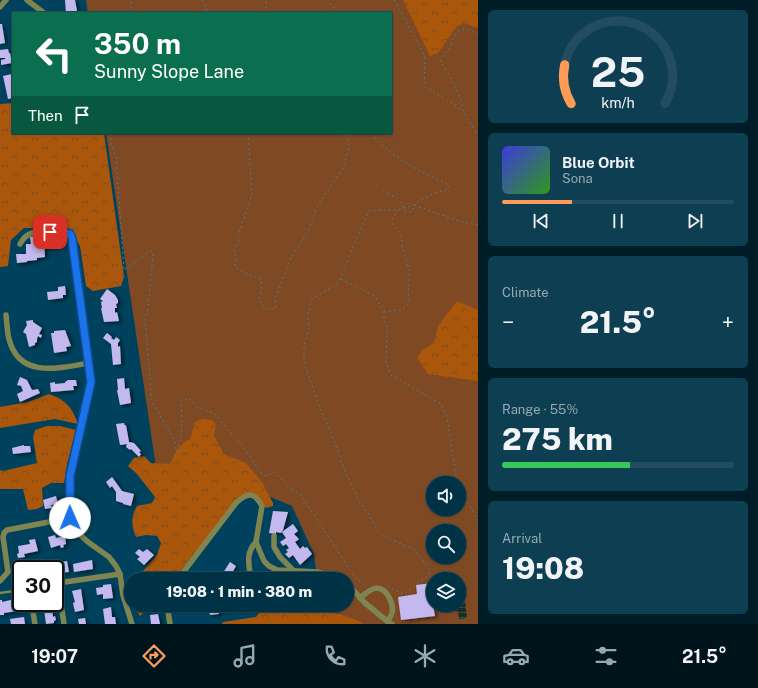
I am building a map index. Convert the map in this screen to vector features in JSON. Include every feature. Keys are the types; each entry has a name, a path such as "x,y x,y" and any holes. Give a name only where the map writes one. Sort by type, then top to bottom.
{"street":[{"path":"0,7 6,0"},
{"path":"27,0 43,12"},
{"path":"20,244 23,239 34,232 64,232 70,234 72,239 91,382 70,476 70,518 77,532 109,557 116,566 120,574 123,595 132,624"},
{"path":"6,315 9,340 18,359 38,368 53,368 89,363"},
{"path":"183,572 236,504 244,496 254,496 262,506 256,542 249,552 248,563 250,572"},
{"path":"0,581 8,572 2,546 4,533 7,530 70,518"},
{"path":"274,536 274,547 280,557 294,571"},
{"path":"256,542 264,561 276,570 318,572"},
{"path":"64,624 58,583 120,574"},
{"path":"354,591 360,598 389,623 392,615 392,608 388,596 384,590 377,588 360,598"},
{"path":"33,612 35,624"},
{"path":"168,612 170,624"}],"lane":[{"path":"0,593 12,591"}],"path":[{"path":"128,12 132,0"},
{"path":"202,0 208,12"},
{"path":"265,12 267,0"},
{"path":"394,0 425,56 424,86 463,111"},
{"path":"330,3 338,12"},
{"path":"478,35 466,28 462,29 454,37 449,49 440,58 441,63 448,73 461,100 463,111 478,135"},
{"path":"111,134 111,145 116,157 124,270 152,251 154,255 146,319 152,402 175,441 175,450 177,450 181,436 181,402 186,398 198,408 214,413 244,448 262,474 265,476 275,472 289,488 301,495 354,576 363,584 373,585"},
{"path":"248,134 252,195 238,235 239,240 234,248 236,258 235,267 261,279 262,288 259,299 264,308 269,310 276,307 276,299 291,257 308,232 317,207 343,168 349,147 348,134"},
{"path":"373,134 378,141 412,167 449,185 447,190 434,193 413,205 398,210 376,210 369,212 354,244 341,278 336,285 312,299 308,313 309,329 304,346 304,363 346,474 363,508 368,513 378,531 387,538 412,548 430,571 424,579 404,594 388,586 381,586"},
{"path":"383,191 398,198 406,212 411,212 416,206"},
{"path":"413,205 456,220 478,224"},
{"path":"383,312 399,312 409,303 408,286 410,272 403,250 401,233 392,224 392,218 398,210"},
{"path":"341,278 375,296 383,312 388,330 386,361 391,375 441,404 447,416 456,476 478,523"}],"shaded area":[{"path":"86,0 478,0 478,624 345,624 337,612 354,612 354,572 316,572 314,554 292,506 256,491 237,493 174,572 172,572 106,134 392,134 392,12 88,12"},
{"path":"466,610 467,618 459,619 458,612 466,612"}],"green space":[{"path":"403,0 478,0 478,28 464,23 457,26 438,53 430,56"},
{"path":"12,103 12,134 104,134 124,277 121,286 93,291 86,286 80,246 71,229 24,228 11,240 8,266 0,267 0,104"},
{"path":"457,301 478,310 478,381 428,374 417,358 422,350 434,343 438,326"},
{"path":"49,394 68,405 78,424 55,419 0,428 0,407 28,402"},
{"path":"203,419 212,420 216,425 214,436 224,454 246,463 262,482 273,503 273,506 266,508 248,494 239,497 180,572 142,572 157,555 161,543 157,536 146,535 136,537 132,521 137,506 152,503 155,497 137,474 128,466 134,458 144,456 151,463 170,464 180,446 190,439 195,422"},
{"path":"47,426 60,426 76,430 67,464 64,483 51,483 42,488 43,506 37,509 28,510 23,489 0,489 0,470 3,471 37,463 33,437 35,430"},
{"path":"137,612 144,612 140,616"},
{"path":"260,612 333,612 357,620 363,624 222,624 223,622 256,617"}],"building":[{"path":"65,0 75,0 77,11 66,12"},
{"path":"0,24 2,24 5,43 0,44"},
{"path":"8,49 12,63 1,65 1,60 5,58 0,58 0,50"},
{"path":"12,74 12,98 8,99 3,76"},
{"path":"40,236 40,238 44,238 45,257 37,258 37,260 17,263 16,254 26,254 26,244 31,244 30,237"},
{"path":"65,286 66,295 63,295 63,298 48,300 47,292 58,291 58,287"},
{"path":"107,289 115,295 118,300 115,313 117,312 119,321 104,322 101,308 101,302 103,301 100,299"},
{"path":"33,320 33,322 42,328 39,334 42,335 41,338 38,336 35,345 29,347 26,334 23,332 27,325 26,321"},
{"path":"65,330 71,346 66,347 67,351 54,353 51,333 54,333 54,331"},
{"path":"107,333 114,340 116,337 120,340 118,347 120,346 121,364 113,365 111,344 103,338"},
{"path":"20,377 27,380 32,390 38,389 40,393 20,402 17,394 23,391 21,386 17,385"},
{"path":"124,378 125,389 129,388 131,403 120,405 117,390 117,379"},
{"path":"68,380 76,380 77,386 73,386 74,390 51,392 50,383 65,383"},
{"path":"124,423 125,426 126,425 129,442 134,443 141,451 139,452 141,454 139,457 131,449 130,450 126,447 127,444 120,445 116,424"},
{"path":"24,445 30,446 31,452 13,454 12,448"},
{"path":"112,477 122,491 134,494 131,506 116,501 116,492 112,486 110,488 106,482"},
{"path":"56,496 58,504 51,505 52,508 45,509 43,500"},
{"path":"273,511 288,512 281,533 269,533"},
{"path":"293,524 298,531 294,534 299,539 295,542 300,549 303,546 305,548 307,547 312,554 300,565 293,555 289,558 285,554 288,552 286,550 289,548 286,544 283,546 280,542 286,538 282,532"},
{"path":"55,535 56,538 65,536 66,544 63,545 64,547 61,548 60,545 51,548 48,537"},
{"path":"35,539 38,551 24,554 25,557 18,558 18,546 30,544 29,540"},
{"path":"139,549 143,552 147,549 154,555 144,565 137,559 140,557 135,553"},
{"path":"92,560 93,569 74,572 73,564"},
{"path":"67,561 69,572 64,572 64,562"},
{"path":"230,562 236,566 233,572 224,572"},
{"path":"111,584 113,598 103,599 103,594 97,595 96,588"},
{"path":"426,584 426,612 434,612 435,616 401,620 398,597 417,594 416,585"},
{"path":"81,589 84,610 75,612 73,603 75,602 72,591"},
{"path":"0,600 2,600 2,602 12,600 12,612 0,615"},
{"path":"111,607 112,617 115,617 116,624 105,624 103,609"},
{"path":"44,612 52,612 53,617 55,616 56,620 54,623 46,624"},
{"path":"209,612 219,612 219,614 210,615"},
{"path":"158,614 160,624 151,624 150,615"},
{"path":"24,617 25,624 11,624 10,619"},
{"path":"85,618 86,624 79,624 78,619"}],"route":[{"path":"50,232 64,232 70,234 72,239 91,382 70,476 70,518"}]}
